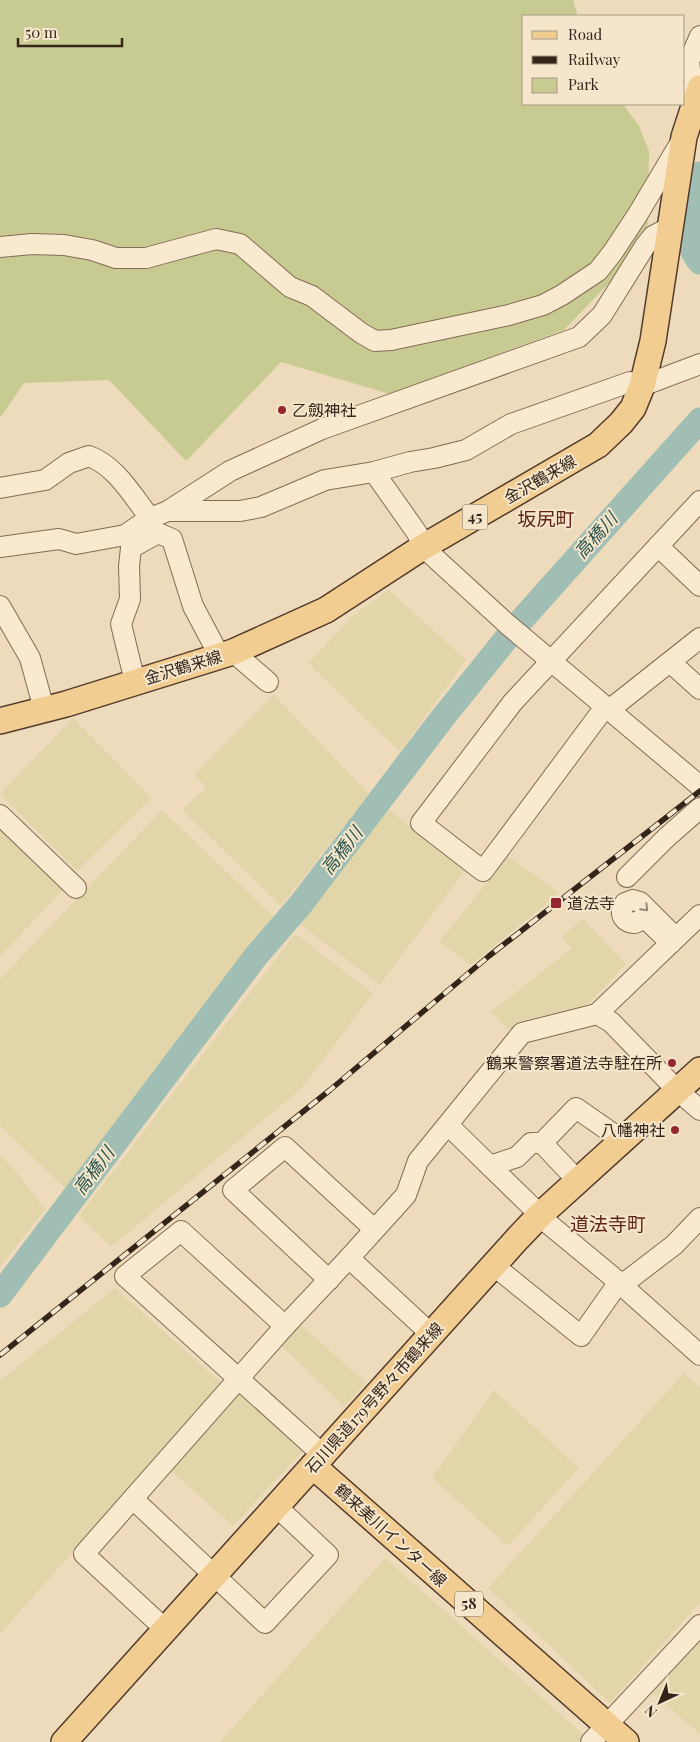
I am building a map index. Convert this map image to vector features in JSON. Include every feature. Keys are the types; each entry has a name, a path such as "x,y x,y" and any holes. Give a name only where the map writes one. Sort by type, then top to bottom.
{"main road":[{"name":"金沢鶴来線","path":"0,721 66,704 226,654 326,610 423,547 598,445 621,423 633,408 642,386 653,341 684,137 697,96"},
{"name":"石川県道179号野々市鶴来線","path":"64,1742 539,1216 700,1070"},
{"name":"鶴来美川インター線","path":"318,1460 599,1733 626,1742"}],"street":[{"path":"697,96 689,61 700,36"},
{"path":"0,247 32,244 64,246 92,250 116,258 146,258 216,239 240,244 290,287 312,296 361,333 375,340 391,340 509,315 543,305 598,271 614,252 684,137"},
{"path":"0,547 59,539 76,544 125,535 230,471 322,429 579,337 602,315 653,236 670,227"},
{"path":"0,488 45,480 69,463 88,456 100,460 158,514 240,511 262,506 324,480 374,472 466,450 511,424 630,382 642,386 700,364"},
{"path":"374,472 417,533 423,547 513,630 550,661 607,708 696,774"},
{"path":"700,501 513,702 421,822 482,870 607,708 700,638"},
{"path":"135,682 121,624 130,599 129,566 131,548 158,533 172,539 193,606 226,654 268,682"},
{"path":"658,546 700,586"},
{"path":"0,606 30,658 44,709"},
{"path":"670,662 700,689"},
{"path":"627,877 666,838 700,808"},
{"path":"0,815 76,888"},
{"path":"165,1628 84,1554 286,1326 406,1195 418,1161 522,1033 597,1014 700,915"},
{"path":"597,1014 611,1022 678,1091 700,1110"},
{"path":"490,1166 517,1157 531,1143 542,1143 576,1108 622,1140"},
{"path":"448,1125 539,1216 698,1350"},
{"path":"542,1143 578,1181"},
{"path":"329,1280 233,1190 285,1147 374,1229"},
{"path":"493,1265 581,1336 619,1282 627,1281 674,1245 700,1218"},
{"path":"286,1326 181,1231 125,1276 239,1379 318,1460"},
{"path":"349,1258 431,1334"},
{"path":"133,1499 265,1623 328,1555 276,1506"},
{"path":"599,1733 700,1625"}],"shaded area":[{"path":"389,590 466,660 400,752 308,663 354,615"},
{"path":"274,695 369,794 281,906 182,810 206,787 194,775"},
{"path":"73,718 152,798 77,871 0,794"},
{"path":"386,808 466,869 380,985 297,922"},
{"path":"162,810 275,918 66,1189 0,1126 0,979"},
{"path":"0,825 66,887 0,956"},
{"path":"508,856 559,893 471,965 439,942"},
{"path":"583,919 626,964 581,1012 508,1029 491,1012 572,948 561,937"},
{"path":"295,934 373,993 302,1088 111,1247 79,1216"},
{"path":"0,1155 13,1168 45,1209 0,1267"},
{"path":"115,1288 222,1384 0,1634 0,1381"},
{"path":"300,1324 366,1383 344,1406 281,1345"},
{"path":"684,1373 700,1387 700,1602 610,1703 488,1588"},
{"path":"242,1389 306,1447 233,1526 170,1470"},
{"path":"494,1390 579,1468 508,1546 432,1478"},
{"path":"385,1558 586,1737 582,1742 220,1742"},
{"path":"700,1640 700,1734 652,1693"}],"green space":[{"path":"0,0 573,0 578,15 522,15 522,105 624,105 639,126 649,151 648,224 628,263 564,330 390,394 281,362 186,461 109,380 24,383 0,418"}],"waterway":[{"name":"高橋川","path":"700,174 691,208 689,231 690,242 700,262"},
{"name":"高橋川","path":"0,1295 256,956 301,904 441,720 518,624 700,420"}],"railway":[{"path":"0,1355 330,1090 489,956 700,791"}],"place":[{"name":"乙劔神社","path":"282,410"},
{"name":"道法寺","path":"556,903"},
{"name":"鶴来警察署道法寺駐在所","path":"672,1063"},
{"name":"八幡神社","path":"675,1130"}],"district":[{"name":"坂尻町","path":"546,519"},
{"name":"道法寺町","path":"608,1224"}]}
